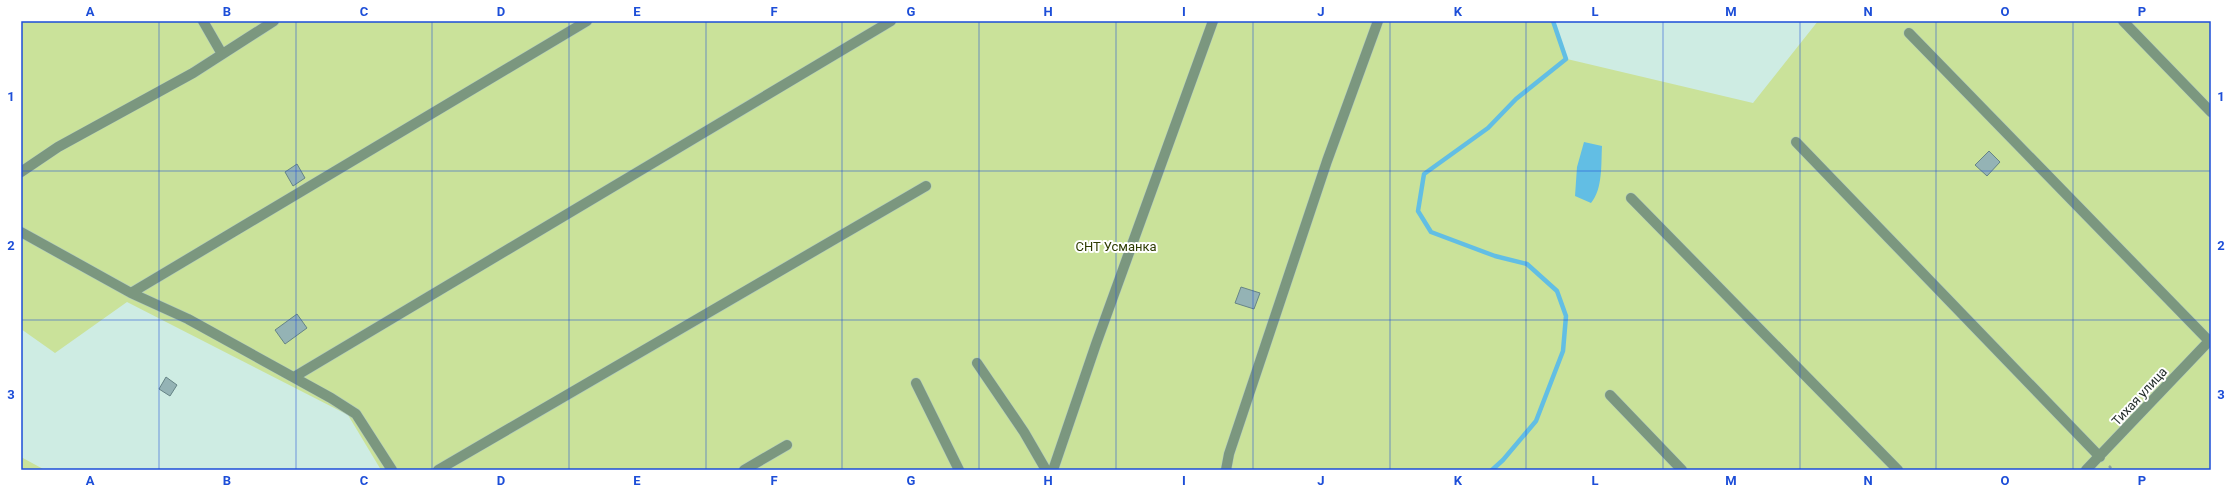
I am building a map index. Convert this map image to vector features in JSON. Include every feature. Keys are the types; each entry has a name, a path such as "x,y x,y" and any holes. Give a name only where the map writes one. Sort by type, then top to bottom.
{"street":[{"path":"203,21 222,54"},
{"path":"21,172 58,147 192,73 274,21"},
{"path":"131,293 587,21"},
{"path":"294,378 891,21"},
{"path":"1053,470 1096,344 1213,21"},
{"path":"1226,470 1229,454 1327,161 1378,21"},
{"path":"2123,21 2211,112"},
{"path":"1909,33 2210,341"},
{"path":"1796,142 2100,457"},
{"path":"438,470 926,186"},
{"path":"1631,198 1898,470"},
{"path":"21,232 131,293 188,319 331,398 356,414 392,470"},
{"name":"Тихая улица","path":"2086,470 2210,341"},
{"path":"977,363 1024,432 1046,470"},
{"path":"916,383 959,470"},
{"path":"1610,395 1679,469"},
{"path":"744,470 787,444"}],"green space":[{"name":"СНТ Усманка","path":"21,21 1553,21 1567,59 1753,103 1818,21 2211,21 2211,470 381,470 348,415 127,302 55,353 21,329"},
{"path":"21,457 45,470 21,470"}],"water":[{"path":"1584,142 1602,146 1598,191 1591,203 1575,196 1577,167"}],"building":[{"path":"1989,151 2000,162 1987,176 1975,165"},
{"path":"297,164 305,178 293,186 285,172"},
{"path":"1241,287 1260,293 1254,309 1235,303"},
{"path":"297,314 307,328 285,344 275,330"},
{"path":"166,377 177,385 170,396 159,389"}],"waterway":[{"path":"1492,470 1503,460 1536,421 1563,351 1566,316 1557,291 1527,264 1495,256 1431,232 1418,211 1424,174 1488,128 1516,99 1566,59 1553,21"}]}
